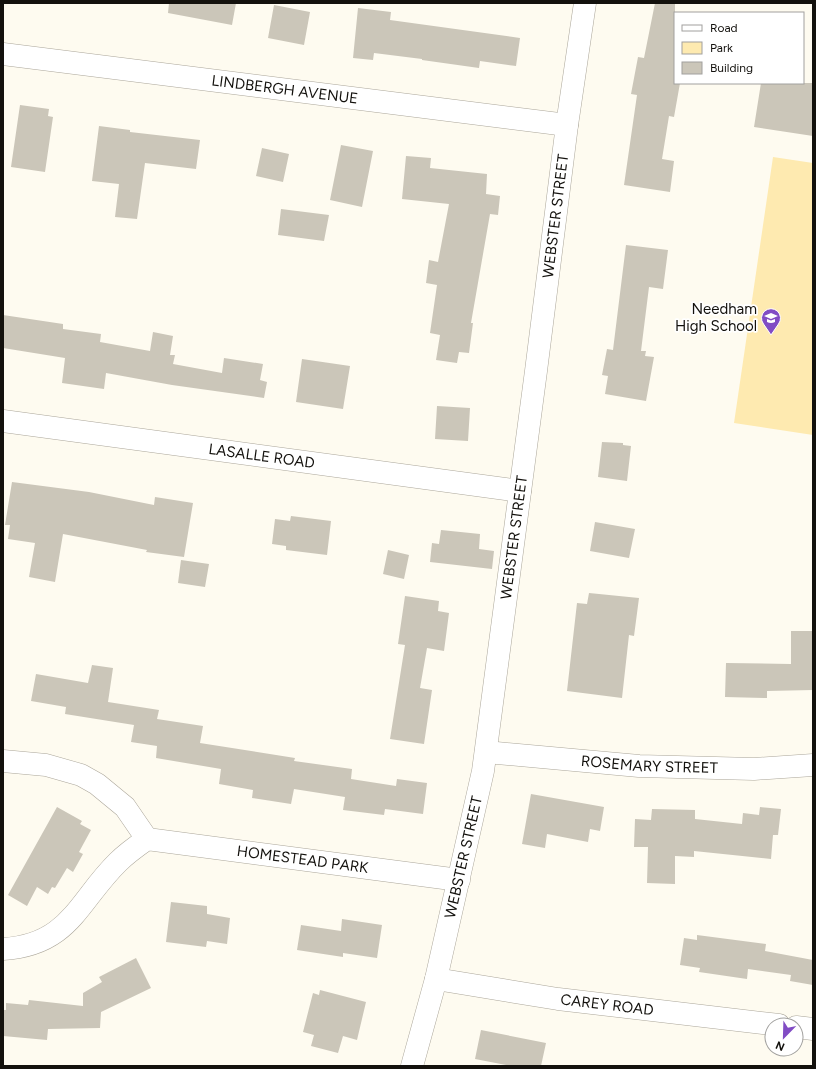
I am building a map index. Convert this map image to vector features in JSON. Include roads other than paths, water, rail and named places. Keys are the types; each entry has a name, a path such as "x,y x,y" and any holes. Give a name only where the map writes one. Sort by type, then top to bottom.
{"street":[{"name":"WEBSTER STREET","path":"412,1066 436,979 479,790 486,752 567,125 585,3"},
{"name":"LINDBERGH AVENUE","path":"3,54 567,125"},
{"name":"LASALLE ROAD","path":"3,421 520,492"},
{"name":"ROSEMARY STREET","path":"486,752 639,766 754,769 813,765"},
{"path":"3,761 46,765 81,775 97,784 124,807 147,839 118,862 73,916 58,930 46,939 33,944 3,949"},
{"name":"HOMESTEAD PARK","path":"147,839 459,880"},
{"name":"CAREY ROAD","path":"436,979 558,999 764,1023"}],"place":[{"name":"Needham High School","path":"771,335"}]}
